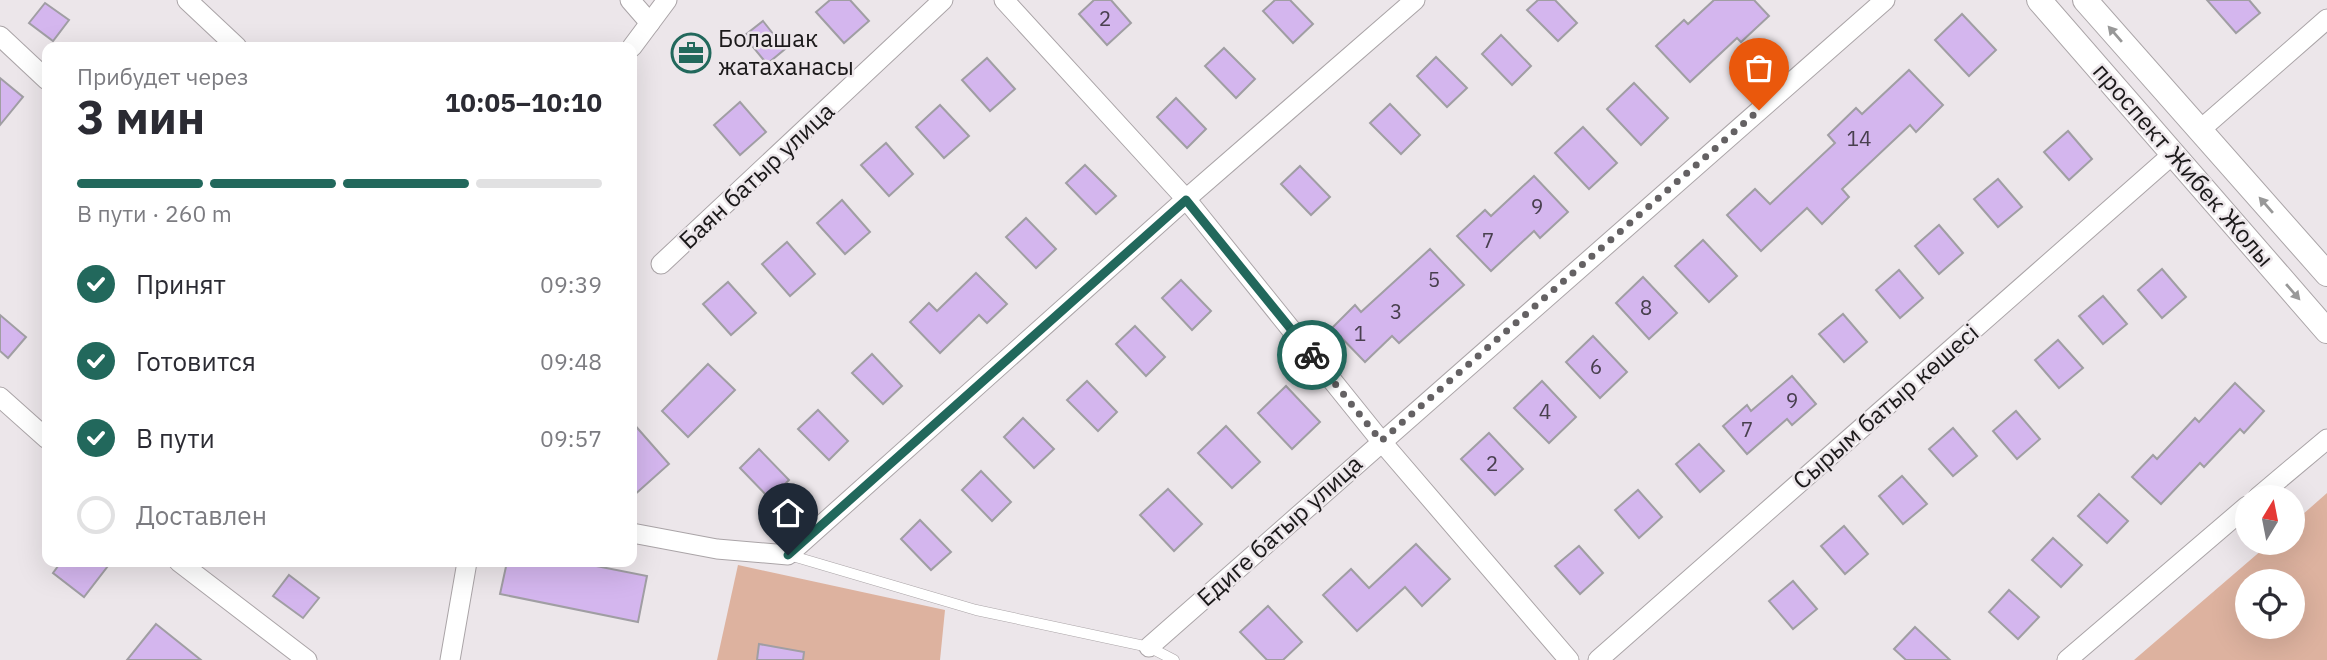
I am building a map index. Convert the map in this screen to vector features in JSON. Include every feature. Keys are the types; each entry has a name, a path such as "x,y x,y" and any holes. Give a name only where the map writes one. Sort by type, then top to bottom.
{"street":[{"path":"187,0 232,42"},
{"path":"630,0 650,23"},
{"path":"636,42 667,0"},
{"name":"Баян батыр улица","path":"661,264 943,0"},
{"path":"1004,0 1186,200 1381,441 1569,660"},
{"path":"637,534 717,549 788,555 1415,0"},
{"name":"Едиге батыр улица","path":"1149,647 1885,0"},
{"name":"проспект Жибек Жолы","path":"2039,0 2327,331"},
{"name":"проспект Жибек Жолы","path":"2085,0 2327,274"},
{"path":"2200,130 2327,19"},
{"path":"0,36 42,75"},
{"name":"Сырым батыр көшесі","path":"1598,660 2173,154"},
{"path":"0,397 42,434"},
{"path":"2272,485 2327,439"},
{"path":"2067,660 2235,516"},
{"path":"186,567 307,660"},
{"path":"450,660 466,567"}],"lane":[{"path":"788,555 975,610 1149,647 1174,660"}],"shaded area":[{"path":"2327,493 2327,660 2134,660 2235,573 2235,639 2305,639 2305,569 2240,569 2256,555 2305,555 2305,512"},
{"path":"738,565 945,610 940,660 717,660"}],"building":[{"path":"830,0 850,0 869,21 844,43 816,12"},
{"path":"1094,0 1111,0 1131,23 1107,45 1079,14"},
{"path":"1275,0 1290,0 1313,24 1293,43 1263,11"},
{"path":"1538,0 1555,0 1577,23 1558,41 1527,10"},
{"path":"1714,0 1754,0 1769,16 1741,42 1737,38 1690,82 1656,46 1684,20 1688,24"},
{"path":"2207,0 2249,0 2260,13 2236,33"},
{"path":"45,3 69,20 53,41 29,23"},
{"path":"1962,14 1996,50 1969,76 1935,40"},
{"path":"763,21 785,49 767,64 744,36"},
{"path":"1501,35 1531,66 1512,85 1482,54"},
{"path":"1224,48 1255,79 1236,98 1205,66"},
{"path":"1436,57 1467,88 1447,107 1417,76"},
{"path":"987,58 1015,89 990,111 962,80"},
{"path":"1909,70 1943,105 1916,132 1910,125 1842,189 1849,197 1822,224 1807,208 1761,251 1727,215 1755,189 1770,204 1835,143 1828,135 1856,108 1862,114"},
{"path":"0,78 23,97 0,125"},
{"path":"1634,83 1668,118 1641,145 1607,109"},
{"path":"1176,98 1206,129 1187,148 1157,117"},
{"path":"740,102 766,132 740,155 714,125"},
{"path":"1390,104 1420,135 1401,154 1370,123"},
{"path":"940,105 969,136 944,158 916,127"},
{"path":"1583,127 1617,163 1589,189 1555,153"},
{"path":"2068,131 2092,159 2069,180 2044,152"},
{"path":"886,143 913,174 889,196 861,165"},
{"path":"1085,165 1116,196 1096,214 1066,183"},
{"path":"1300,166 1330,197 1311,215 1281,184"},
{"path":"1534,176 1568,212 1540,238 1534,231 1491,271 1457,236 1485,210 1491,216"},
{"path":"1998,179 2022,207 1998,227 1974,199"},
{"path":"842,200 870,232 845,254 817,223"},
{"path":"1026,218 1056,249 1036,268 1006,237"},
{"path":"1939,225 1963,253 1939,274 1915,246"},
{"path":"1703,240 1737,276 1709,302 1675,266"},
{"path":"787,242 815,274 790,296 762,264"},
{"path":"1430,249 1464,285 1399,343 1392,336 1365,362 1332,328 1355,305 1361,312"},
{"path":"2162,269 2186,297 2162,318 2138,290"},
{"path":"1899,270 1923,298 1900,318 1876,290"},
{"path":"976,273 1007,304 987,323 979,315 940,353 910,322 929,303 937,311"},
{"path":"1643,277 1677,313 1649,339 1616,303"},
{"path":"1181,280 1211,311 1192,330 1162,298"},
{"path":"728,282 756,313 731,335 703,304"},
{"path":"2103,296 2127,324 2103,344 2079,316"},
{"path":"1843,314 1867,342 1844,362 1819,334"},
{"path":"0,315 26,337 8,358 0,351"},
{"path":"1135,326 1165,357 1146,376 1116,344"},
{"path":"1593,336 1627,372 1600,398 1566,362"},
{"path":"2058,340 2083,368 2059,388 2035,360"},
{"path":"872,354 902,386 883,404 852,373"},
{"path":"708,364 735,390 688,437 662,411"},
{"path":"1792,376 1816,404 1792,425 1787,419 1747,454 1723,426 1747,405 1751,411"},
{"path":"1087,381 1117,412 1098,431 1067,400"},
{"path":"1542,381 1576,417 1549,443 1514,408"},
{"path":"2235,383 2264,411 2244,433 2240,429 2204,467 2200,463 2161,504 2132,477 2153,455 2157,459 2195,418 2199,422"},
{"path":"1286,386 1320,422 1292,449 1258,413"},
{"path":"818,410 848,441 829,460 798,429"},
{"path":"2016,411 2040,439 2017,459 1993,431"},
{"path":"1023,418 1054,449 1034,468 1004,437"},
{"path":"1226,426 1260,462 1232,488 1198,453"},
{"path":"637,428 669,464 637,493"},
{"path":"1953,428 1977,456 1953,476 1929,449"},
{"path":"1489,433 1523,469 1495,495 1461,459"},
{"path":"1699,444 1724,471 1700,492 1676,464"},
{"path":"759,449 789,480 770,499 740,468"},
{"path":"981,471 1011,502 992,521 962,490"},
{"path":"1902,476 1927,504 1903,524 1879,496"},
{"path":"1168,489 1202,524 1174,551 1140,515"},
{"path":"1638,490 1662,517 1639,538 1615,510"},
{"path":"2099,494 2128,521 2107,543 2078,516"},
{"path":"920,520 951,552 931,570 901,539"},
{"path":"1844,526 1868,554 1845,574 1821,546"},
{"path":"2053,538 2082,565 2061,587 2032,560"},
{"path":"1416,544 1450,579 1422,606 1405,587 1357,631 1323,595 1351,569 1369,588"},
{"path":"1579,546 1603,573 1580,594 1555,566"},
{"path":"57,567 107,567 84,597 53,573"},
{"path":"506,567 601,567 647,576 638,622 500,594"},
{"path":"289,575 319,598 303,618 273,596"},
{"path":"1793,581 1817,609 1793,629 1769,601"},
{"path":"2009,590 2039,617 2018,639 1989,612"},
{"path":"1268,606 1302,642 1283,660 1267,660 1240,632"},
{"path":"156,624 201,660 127,660"},
{"path":"1915,627 1950,660 1906,660 1894,649"},
{"path":"759,644 804,652 803,660 757,660"}],"way so far":[{"path":"1312,355 1381,441 1759,110"}],"place":[{"name":"Болашак жатаханасы","path":"691,53"}],"route":[{"path":"788,555 1186,200 1312,355"}]}
